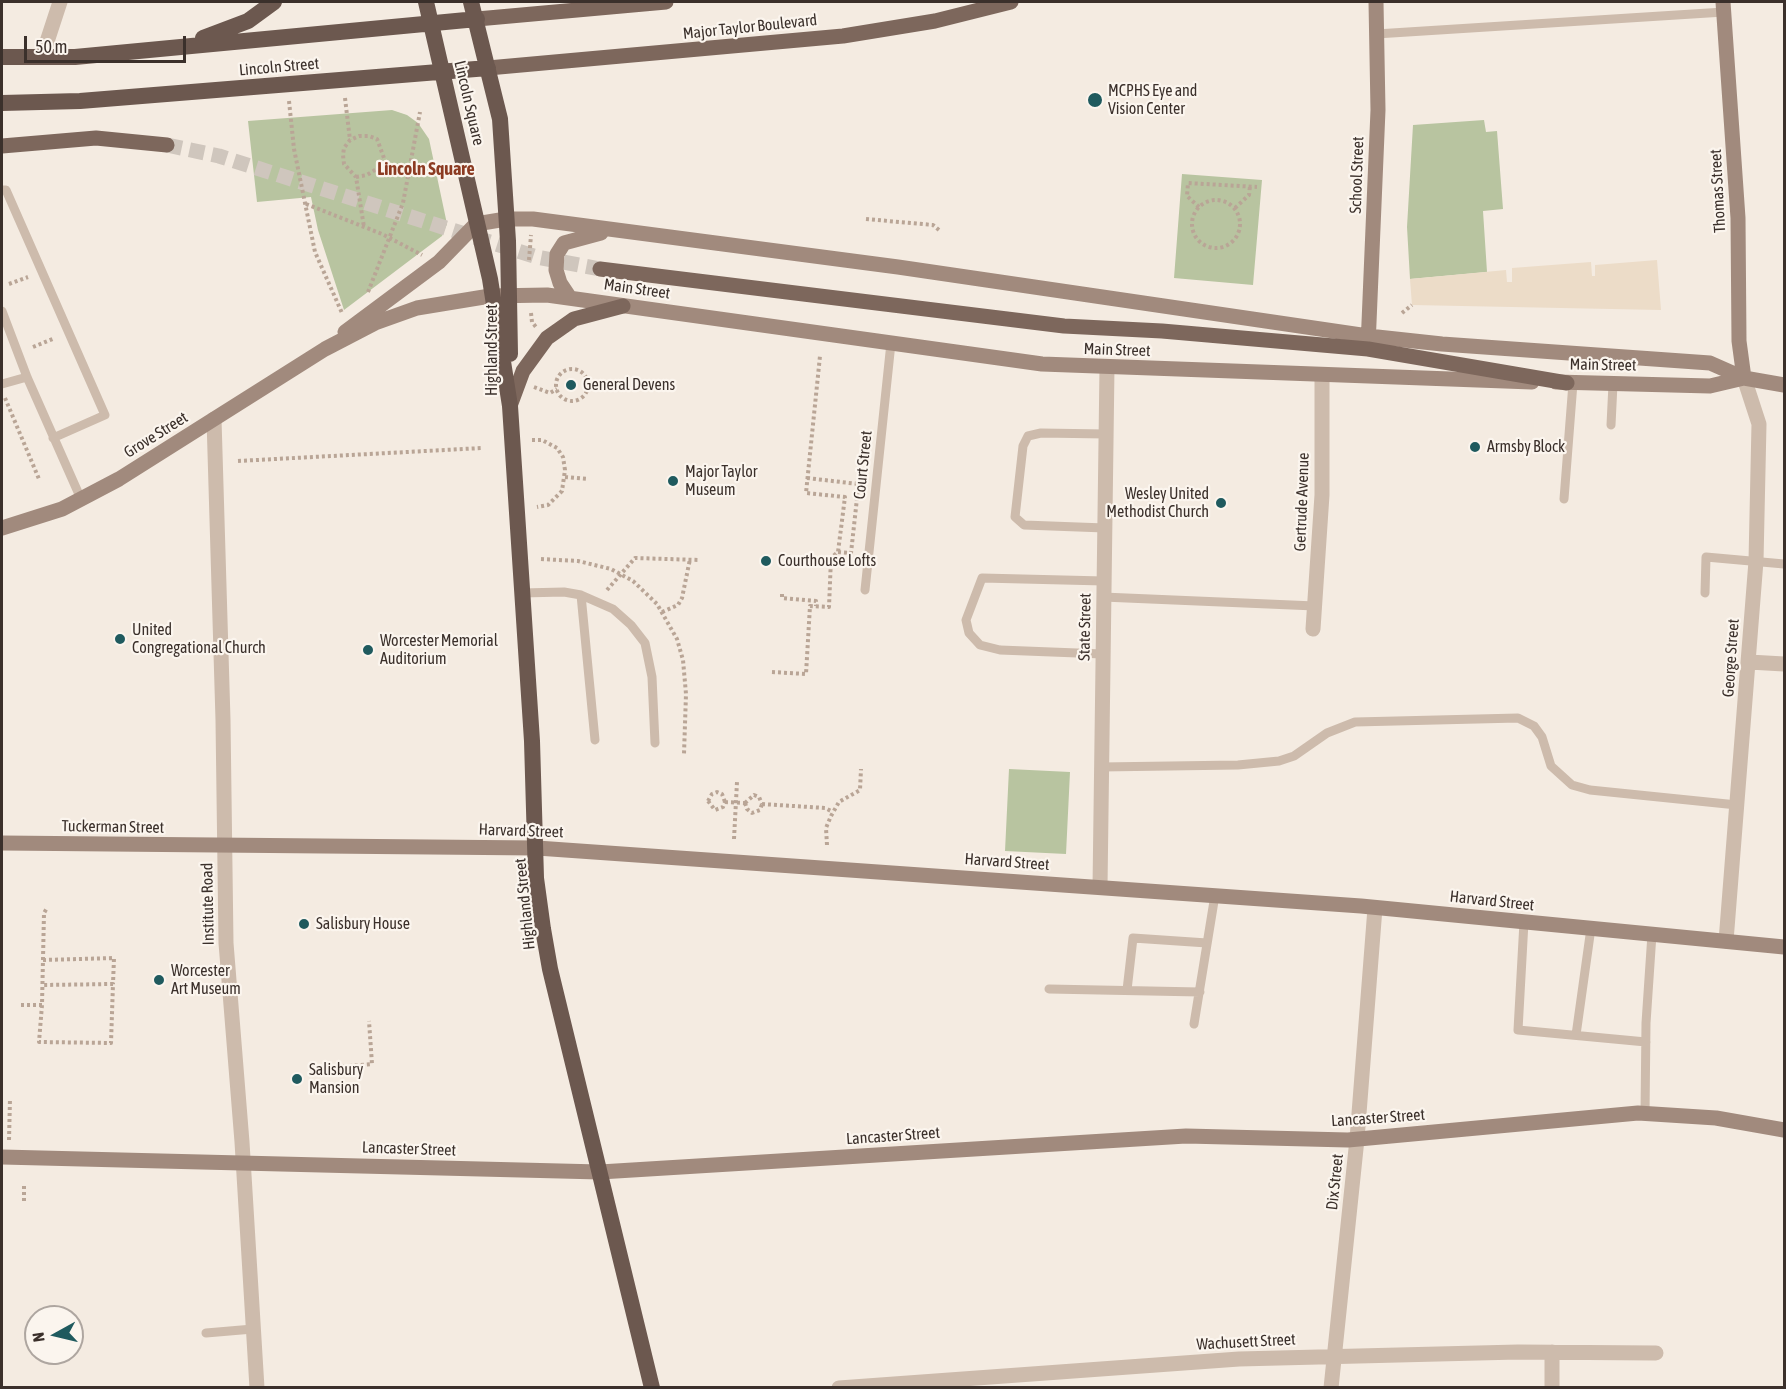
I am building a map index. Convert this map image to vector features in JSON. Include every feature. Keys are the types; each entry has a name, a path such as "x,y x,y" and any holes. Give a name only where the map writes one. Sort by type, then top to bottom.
{"highway":[{"path":"164,49 213,36 248,21 274,2"},
{"name":"Lincoln Square","path":"426,2 493,296"},
{"name":"Lincoln Square","path":"471,2 500,119 510,294"},
{"path":"431,24 477,19"},
{"name":"Lincoln Street","path":"2,57 75,57 431,24"},
{"name":"Lincoln Street","path":"3,104 80,101 488,68"},
{"name":"Highland Street","path":"510,294 510,406 537,848 536,878 549,965 652,1388"},
{"name":"Highland Street","path":"493,296 510,406"}],"main road":[{"path":"477,19 666,2"},
{"name":"Major Taylor Boulevard","path":"488,68 843,36 905,27 1011,2"},
{"name":"School Street","path":"1368,343 1378,111 1376,2"},
{"name":"Thomas Street","path":"1723,7 1738,218 1739,341 1744,378"},
{"path":"2,146 96,138 167,145"},
{"path":"476,224 506,219"},
{"name":"Main Street","path":"506,219 533,219 908,268 1368,343 1442,344 1710,363 1744,378 1785,385"},
{"name":"Grove Street","path":"320,353 371,310 439,262 476,224"},
{"path":"570,298 560,283 556,270 557,254 564,243 613,231"},
{"path":"600,269 1064,326 1368,343 1570,383"},
{"name":"Main Street","path":"493,296 510,294 570,298 1042,364 1322,376 1710,386 1744,378"},
{"name":"Grove Street","path":"2,528 47,515 119,479 320,353 400,313 493,296"},
{"path":"510,406 523,371 547,339 574,319 623,306"},
{"name":"Tuckerman Street","path":"2,843 225,846"},
{"name":"Harvard Street","path":"225,846 537,848 1215,895 1785,947"},
{"name":"Lancaster Street","path":"2,1157 243,1161 600,1172 1186,1136 1357,1139 1645,1114 1716,1118 1785,1130"}],"street":[{"path":"42,57 60,2"},
{"name":"State Street","path":"1100,887 1107,367"},
{"name":"Gertrude Avenue","path":"1313,629 1322,495 1322,376"},
{"name":"George Street","path":"1726,941 1756,561 1759,424 1744,378"},
{"name":"Institute Road","path":"214,419 226,943 243,1161 257,1388"},
{"path":"1749,662 1785,664"},
{"name":"Dix Street","path":"1331,1388 1357,1139 1375,908"},
{"path":"1552,1352 1552,1388"},
{"name":"Wachusett Street","path":"839,1388 1229,1360 1552,1352 1656,1353"}],"lane":[{"path":"1376,34 1723,7"},
{"path":"2,190 6,189 105,415 53,438"},
{"path":"2,311 27,377 81,499"},
{"name":"Court Street","path":"865,590 891,343"},
{"path":"3,389 27,377"},
{"path":"1564,499 1570,383"},
{"path":"1611,425 1613,384"},
{"path":"1105,528 1024,525 1015,517 1023,446 1028,436 1041,433 1106,434"},
{"path":"1705,593 1706,557 1785,564"},
{"path":"1103,654 1000,650 980,645 969,633 966,620 982,579 1104,581"},
{"path":"522,593 564,592 581,595 613,609 631,625 645,643 652,676 655,743"},
{"path":"581,595 595,740"},
{"path":"1103,597 1315,606"},
{"path":"1101,767 1238,765 1279,761 1294,756 1327,733 1355,722 1518,718 1534,726 1542,737 1551,766 1572,786 1590,790 1737,805"},
{"path":"1194,1024 1215,895"},
{"path":"1524,922 1518,1030 1646,1042"},
{"path":"1576,1035 1591,928"},
{"path":"1645,1114 1652,934"},
{"path":"1127,990 1133,938 1207,943"},
{"path":"1049,989 1200,992"},
{"path":"206,1333 253,1329"}],"path":[{"path":"343,80 350,140"},
{"path":"288,84 292,139 315,252 344,317"},
{"path":"364,302 403,203 420,112"},
{"path":"356,177 367,175 378,168 384,158 377,139 359,136 350,140 344,148 344,164 356,177 364,227"},
{"path":"1199,207 1187,196 1188,183 1257,187"},
{"path":"1235,208 1249,195 1250,186"},
{"path":"1218,199 1235,208 1240,220 1238,235 1227,246 1212,248 1198,240 1194,233 1193,217 1199,207 1210,200 1218,199"},
{"path":"305,204 364,227 423,255"},
{"path":"866,219 933,225 939,230"},
{"path":"9,284 19,280"},
{"path":"1402,314 1412,304"},
{"path":"530,306 532,322 539,330"},
{"path":"33,346 43,343"},
{"path":"772,672 806,674 810,606 829,607 831,558 838,552 845,497 806,494 820,356"},
{"path":"576,369 587,379 588,389 578,400 563,398 557,389 557,378 565,370 576,369"},
{"path":"533,386 550,393 557,389"},
{"path":"3,389 39,479"},
{"path":"532,440 542,440 557,448 562,457 565,477 562,491 555,500 548,505 537,507"},
{"path":"238,461 482,448"},
{"path":"838,552 851,553 860,471"},
{"path":"565,477 588,479"},
{"path":"807,478 858,484"},
{"path":"606,591 635,558 699,560"},
{"path":"662,612 678,605 682,598 690,559"},
{"path":"782,594 782,598 816,601 816,606"},
{"path":"827,845 826,828 833,812 839,802 860,790 861,769"},
{"path":"734,839 737,782"},
{"path":"717,792 722,794 726,802 723,807 715,810 707,801 712,794 717,792"},
{"path":"726,802 745,803 754,795 759,797 762,804 760,810 752,813 747,809 745,803"},
{"path":"762,804 825,808 833,812"},
{"path":"43,960 114,958 111,1043 39,1041 44,913 46,908"},
{"path":"42,985 113,984"},
{"path":"21,1005 42,1005"},
{"path":"325,1068 372,1064 369,1021"},
{"path":"9,1141 10,1099"},
{"path":"24,1185 24,1202"}],"green space":[{"name":"Lincoln Square","path":"392,110 407,115 418,123 429,139 447,224 442,236 344,310 318,230 311,197 257,202 248,121"},
{"path":"1484,120 1486,132 1497,131 1503,209 1483,211 1487,272 1410,279 1407,227 1413,125"},
{"path":"1182,174 1262,180 1253,285 1174,278"},
{"path":"1009,769 1070,772 1066,854 1005,851"}],"shaded area":[{"path":"1657,260 1661,310 1412,305 1410,279 1506,270 1507,282 1512,282 1512,268 1591,262 1592,276 1595,276 1595,265"}],"tunnel":[{"path":"167,145 219,156 537,257 600,269"}],"place":[{"name":"MCPHS Eye and Vision Center","path":"1095,100"},
{"name":"General Devens","path":"571,385"},
{"name":"Armsby Block","path":"1475,447"},
{"name":"Major Taylor Museum","path":"673,481"},
{"name":"Wesley United Methodist Church","path":"1221,503"},
{"name":"Courthouse Lofts","path":"766,561"},
{"name":"United Congregational Church","path":"120,639"},
{"name":"Worcester Memorial Auditorium","path":"368,650"},
{"name":"Salisbury House","path":"304,924"},
{"name":"Worcester Art Museum","path":"159,980"},
{"name":"Salisbury Mansion","path":"297,1079"}],"district":[{"name":"Lincoln Square","path":"426,169"}]}
